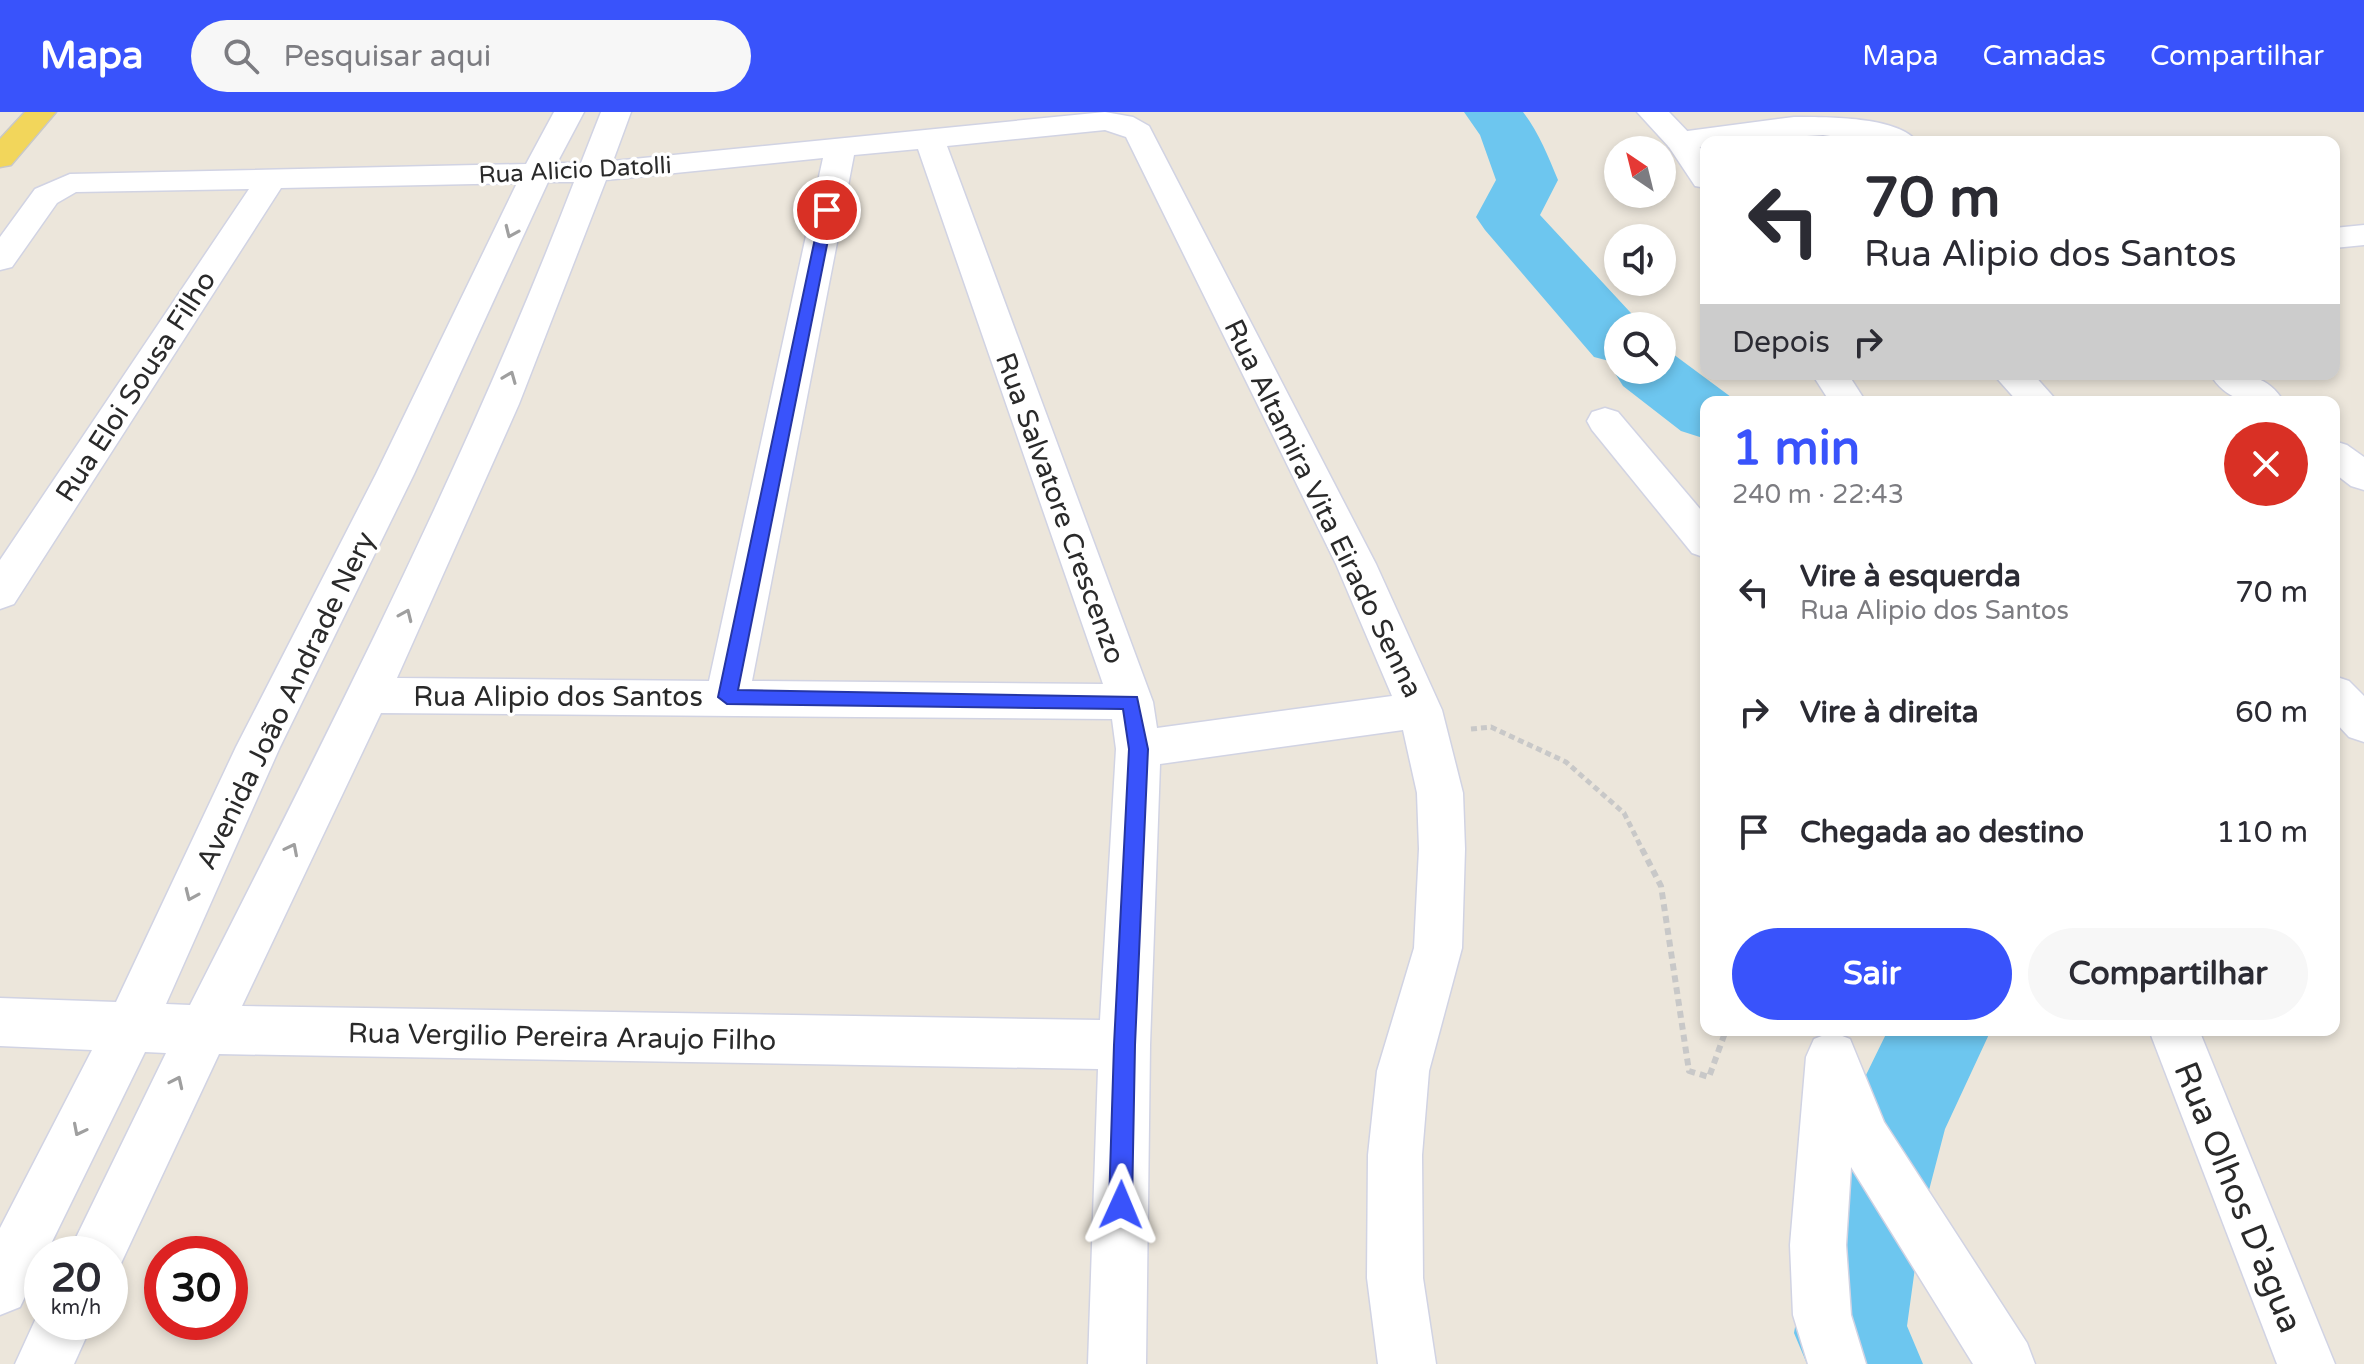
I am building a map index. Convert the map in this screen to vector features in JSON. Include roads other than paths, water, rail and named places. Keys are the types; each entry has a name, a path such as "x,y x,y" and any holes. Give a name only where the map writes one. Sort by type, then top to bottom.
{"main road":[{"path":"0,158 41,112"}],"street":[{"name":"Avenida João Andrade Nery","path":"0,1287 131,1026 258,747 395,474 537,173 569,112"},
{"path":"105,1236 202,1030 370,695 472,471 616,112"},
{"path":"1652,112 1680,141 1700,170"},
{"name":"Rua Alicio Datolli","path":"0,260 46,196 70,183 594,172 840,150 1105,121"},
{"name":"Rua Altamira Vita Eirado Senna","path":"1105,121 1122,123 1138,132 1356,564 1423,722 1440,793 1442,849 1438,948 1403,1071 1395,1155 1395,1278 1407,1364"},
{"path":"1750,136 1806,132 1838,121 1870,126 1890,136"},
{"path":"1680,141 1700,140"},
{"name":"Rua Salvatore Crescenzo","path":"930,141 1131,702 1138,749 1124,1045 1117,1364"},
{"path":"727,697 840,150"},
{"name":"Rua Eloi Sousa Filho","path":"0,593 270,180"},
{"path":"2340,237 2364,235"},
{"path":"2017,380 2034,396"},
{"path":"2236,380 2258,396"},
{"path":"1605,421 1700,536"},
{"path":"395,474 472,471"},
{"name":"Rua Alipio dos Santos","path":"370,695 1131,702"},
{"path":"2340,699 2364,724"},
{"path":"1138,749 1423,722"},
{"name":"Rua Vergilio Pereira Araujo Filho","path":"0,1022 202,1030 1124,1045"},
{"name":"Rua Olhos D'agua","path":"2176,1036 2306,1364"},
{"path":"1831,1044 1864,1140 2006,1364"},
{"path":"1831,1044 1818,1245 1822,1315 1837,1364"},
{"path":"44,1364 55,1340"}],"waterway":[{"path":"1493,112 1509,133 1527,180 1507,217 1604,325"},
{"path":"1666,384 1700,409"},
{"path":"1866,1364 1850,1333 1868,1217 1896,1120 1938,1036"}]}
